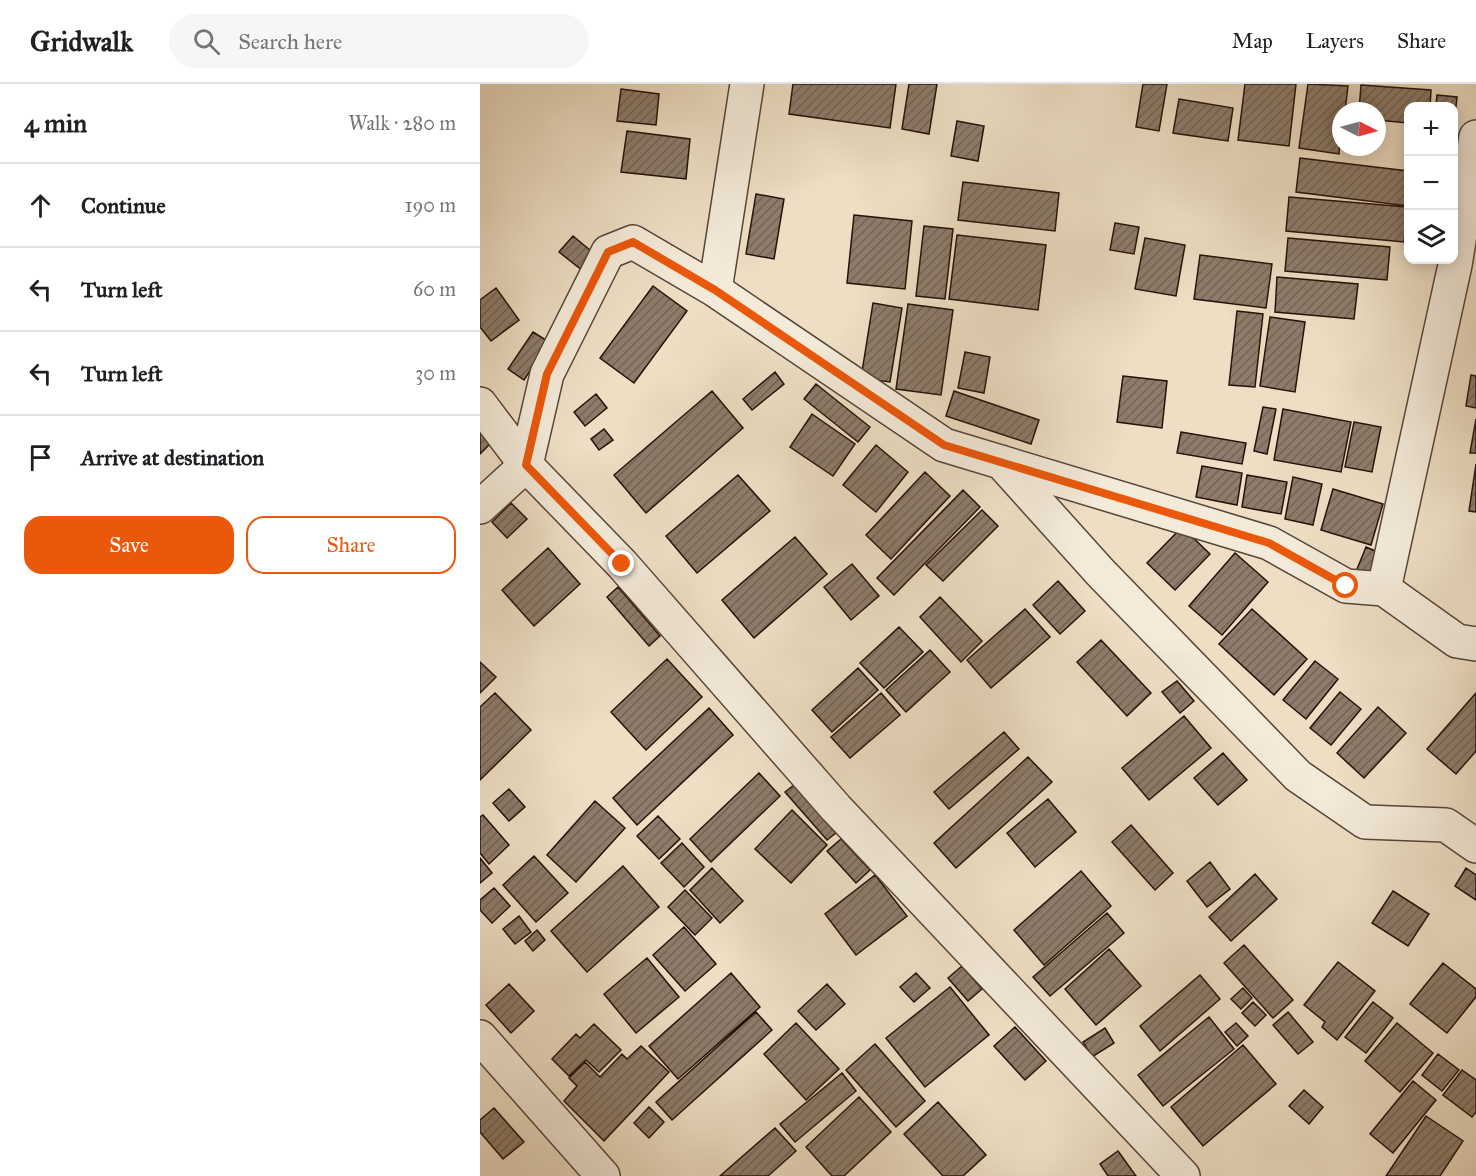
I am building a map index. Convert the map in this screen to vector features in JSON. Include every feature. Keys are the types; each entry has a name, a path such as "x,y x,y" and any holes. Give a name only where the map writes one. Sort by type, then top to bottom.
{"street":[{"path":"715,290 747,84"},
{"path":"1384,589 1465,266 1476,137"},
{"path":"480,507 526,465 547,374 608,252 633,242 715,290 944,445 1269,543 1346,586 1384,589 1457,641 1476,644"},
{"path":"480,404 526,465 622,564 836,808 1183,1176"},
{"path":"1000,462 1100,572 1298,776 1365,822 1446,825 1476,846"},
{"path":"480,1037 603,1176"}],"building":[{"path":"793,84 896,84 890,128 789,114"},
{"path":"909,84 937,84 929,134 902,129"},
{"path":"1143,84 1167,84 1159,131 1136,127"},
{"path":"1245,84 1296,84 1289,146 1238,140"},
{"path":"1308,84 1348,86 1346,102 1332,102 1332,153 1299,148"},
{"path":"1361,85 1431,90 1430,102 1404,102 1404,123 1386,121 1386,102 1360,102"},
{"path":"621,89 659,94 656,125 617,121"},
{"path":"1437,95 1457,97 1456,102 1436,102"},
{"path":"1179,99 1233,108 1228,141 1173,133"},
{"path":"957,121 984,126 978,161 951,156"},
{"path":"627,131 690,139 686,179 621,172"},
{"path":"1300,158 1404,171 1404,206 1296,192"},
{"path":"963,182 1059,193 1055,231 958,220"},
{"path":"756,194 784,199 774,259 746,254"},
{"path":"1289,197 1404,207 1404,242 1286,231"},
{"path":"854,215 912,221 905,289 847,283"},
{"path":"1115,223 1139,227 1134,254 1110,250"},
{"path":"924,226 953,229 945,299 916,296"},
{"path":"957,235 1046,245 1038,310 949,299"},
{"path":"573,236 596,255 583,271 559,252"},
{"path":"1145,238 1185,245 1176,296 1135,289"},
{"path":"1288,238 1390,247 1387,280 1285,271"},
{"path":"1200,255 1272,264 1266,308 1194,299"},
{"path":"1277,277 1358,284 1354,319 1275,312"},
{"path":"653,286 687,311 634,383 600,358"},
{"path":"496,288 519,320 491,341 480,327 480,300"},
{"path":"873,303 902,308 890,382 861,378"},
{"path":"908,304 953,310 941,395 896,389"},
{"path":"1237,311 1263,314 1255,387 1229,385"},
{"path":"1270,317 1305,322 1295,392 1260,386"},
{"path":"533,332 549,342 524,380 508,369"},
{"path":"965,352 990,357 984,393 958,388"},
{"path":"775,372 784,384 752,410 743,399"},
{"path":"1471,375 1476,376 1476,408 1466,406"},
{"path":"1123,376 1167,381 1162,428 1117,422"},
{"path":"816,384 870,427 858,442 804,399"},
{"path":"712,391 743,428 646,513 614,475"},
{"path":"954,391 1039,420 1031,444 946,416"},
{"path":"596,394 607,408 585,426 574,412"},
{"path":"1263,407 1276,409 1267,454 1254,451"},
{"path":"1283,409 1351,422 1341,472 1274,460"},
{"path":"812,414 855,444 833,476 790,447"},
{"path":"1476,419 1476,453 1470,453"},
{"path":"1354,422 1381,427 1372,472 1345,467"},
{"path":"604,429 613,440 599,450 591,439"},
{"path":"480,430 491,443 480,454"},
{"path":"1181,432 1246,443 1242,464 1177,453"},
{"path":"876,445 908,472 876,512 843,485"},
{"path":"1476,464 1476,512 1469,511"},
{"path":"1202,466 1242,473 1237,505 1196,497"},
{"path":"925,472 950,496 891,559 866,535"},
{"path":"738,475 770,511 697,573 666,536"},
{"path":"1247,475 1287,482 1281,514 1242,507"},
{"path":"1293,477 1322,484 1313,525 1285,519"},
{"path":"1333,489 1383,504 1371,545 1321,530"},
{"path":"963,490 980,507 894,595 877,578"},
{"path":"511,503 527,519 507,538 492,522"},
{"path":"982,510 998,526 943,581 926,565"},
{"path":"1182,527 1210,554 1175,590 1147,563"},
{"path":"795,537 827,574 754,638 722,600"},
{"path":"1366,547 1380,553 1371,575 1357,569"},
{"path":"548,548 580,584 534,626 502,590"},
{"path":"1235,553 1268,582 1222,635 1189,606"},
{"path":"852,564 879,596 851,620 824,587"},
{"path":"1058,581 1085,611 1060,634 1033,605"},
{"path":"618,587 660,636 649,646 607,597"},
{"path":"940,597 982,641 961,662 920,617"},
{"path":"1025,609 1050,637 991,688 967,660"},
{"path":"1252,609 1307,659 1274,695 1219,644"},
{"path":"899,627 923,652 884,688 860,663"},
{"path":"1101,640 1151,693 1127,716 1077,662"},
{"path":"930,650 950,672 906,712 886,690"},
{"path":"667,659 702,697 646,750 611,712"},
{"path":"1315,661 1338,679 1306,719 1283,700"},
{"path":"480,662 496,677 480,693"},
{"path":"858,668 878,690 832,732 812,710"},
{"path":"1177,681 1194,701 1180,713 1162,692"},
{"path":"1340,692 1361,709 1331,745 1310,728"},
{"path":"495,693 531,730 480,780 480,707"},
{"path":"881,693 900,715 850,758 831,737"},
{"path":"1476,693 1476,751 1456,774 1427,749"},
{"path":"1378,707 1406,733 1364,778 1337,753"},
{"path":"709,708 733,735 637,825 613,798"},
{"path":"1184,716 1211,748 1149,800 1122,768"},
{"path":"1004,732 1019,749 949,809 934,792"},
{"path":"1223,753 1247,780 1218,805 1194,778"},
{"path":"1028,757 1052,782 956,868 934,843"},
{"path":"759,773 780,796 711,862 690,839"},
{"path":"794,785 836,833 827,840 785,792"},
{"path":"509,789 525,807 509,821 493,803"},
{"path":"1048,799 1076,832 1035,867 1007,833"},
{"path":"595,801 625,828 576,882 547,855"},
{"path":"792,810 827,845 791,883 755,849"},
{"path":"483,815 509,845 489,864 480,853 480,817"},
{"path":"658,816 680,839 659,859 637,836"},
{"path":"1131,825 1173,873 1155,890 1112,842"},
{"path":"841,839 870,870 856,883 827,851"},
{"path":"682,843 704,867 684,887 661,863"},
{"path":"534,856 568,893 536,922 503,885"},
{"path":"480,858 492,873 480,883"},
{"path":"1210,862 1230,889 1207,907 1187,881"},
{"path":"623,866 659,907 587,972 551,931"},
{"path":"712,868 743,901 720,923 690,890"},
{"path":"1466,868 1476,875 1476,900 1455,886"},
{"path":"1081,871 1111,906 1044,965 1014,930"},
{"path":"1255,874 1277,899 1231,941 1209,917"},
{"path":"875,875 907,916 856,955 825,914"},
{"path":"494,888 510,906 492,923 480,910 480,900"},
{"path":"685,890 712,918 695,935 668,907"},
{"path":"1393,891 1429,914 1408,946 1372,923"},
{"path":"1107,913 1124,933 1050,996 1033,977"},
{"path":"519,916 531,932 515,944 503,929"},
{"path":"684,927 716,964 685,991 653,955"},
{"path":"537,930 545,940 533,951 525,941"},
{"path":"1244,945 1293,1000 1273,1018 1224,963"},
{"path":"1109,949 1141,986 1096,1025 1065,989"},
{"path":"647,958 679,997 636,1033 604,994"},
{"path":"1338,962 1375,991 1337,1040 1322,1027 1325,1022 1304,1005"},
{"path":"1443,963 1476,989 1476,997 1447,1033 1410,1004"},
{"path":"962,966 982,989 968,1001 948,978"},
{"path":"731,973 760,1007 678,1079 649,1046"},
{"path":"916,973 930,988 914,1002 900,987"},
{"path":"1200,975 1220,999 1160,1051 1140,1026"},
{"path":"509,984 534,1011 511,1033 486,1005"},
{"path":"827,984 845,1004 816,1030 798,1011"},
{"path":"950,987 989,1035 925,1087 886,1038"},
{"path":"1243,988 1252,998 1241,1009 1231,999"},
{"path":"1253,1002 1266,1015 1255,1026 1242,1013"},
{"path":"1373,1002 1393,1018 1366,1053 1345,1037"},
{"path":"756,1012 772,1030 672,1120 656,1102"},
{"path":"1288,1012 1313,1042 1298,1054 1273,1025"},
{"path":"1209,1017 1234,1049 1163,1106 1138,1075"},
{"path":"796,1023 839,1069 806,1100 764,1054"},
{"path":"1236,1023 1248,1036 1237,1046 1225,1032"},
{"path":"1397,1023 1433,1053 1400,1092 1365,1061"},
{"path":"594,1024 621,1050 599,1072 586,1060 569,1076 552,1059 576,1034 580,1038"},
{"path":"1015,1027 1046,1061 1025,1080 994,1046"},
{"path":"1105,1028 1114,1043 1092,1057 1083,1042"},
{"path":"875,1044 925,1101 896,1127 846,1070"},
{"path":"1243,1045 1276,1084 1203,1146 1171,1107"},
{"path":"641,1046 669,1072 604,1141 564,1101 577,1086 569,1078 585,1062 600,1077 622,1054 627,1059"},
{"path":"1438,1054 1459,1070 1442,1091 1422,1075"},
{"path":"1462,1070 1476,1080 1476,1112 1472,1117 1443,1095"},
{"path":"842,1073 856,1091 795,1142 780,1124"},
{"path":"1413,1081 1436,1100 1393,1153 1370,1134"},
{"path":"1304,1090 1323,1107 1309,1124 1289,1106"},
{"path":"859,1097 891,1132 844,1176 832,1176 806,1147"},
{"path":"938,1102 986,1155 963,1176 943,1176 904,1134"},
{"path":"649,1107 664,1122 649,1138 634,1123"},
{"path":"494,1108 524,1142 503,1159 480,1132 480,1120"},
{"path":"1426,1116 1463,1141 1440,1176 1386,1176"},
{"path":"775,1128 796,1151 768,1176 720,1176"},
{"path":"1118,1151 1136,1176 1108,1176 1100,1164"}],"route":[{"path":"622,564 526,465 547,374 608,252 633,242 715,290 944,445 1269,543 1346,586"}]}
